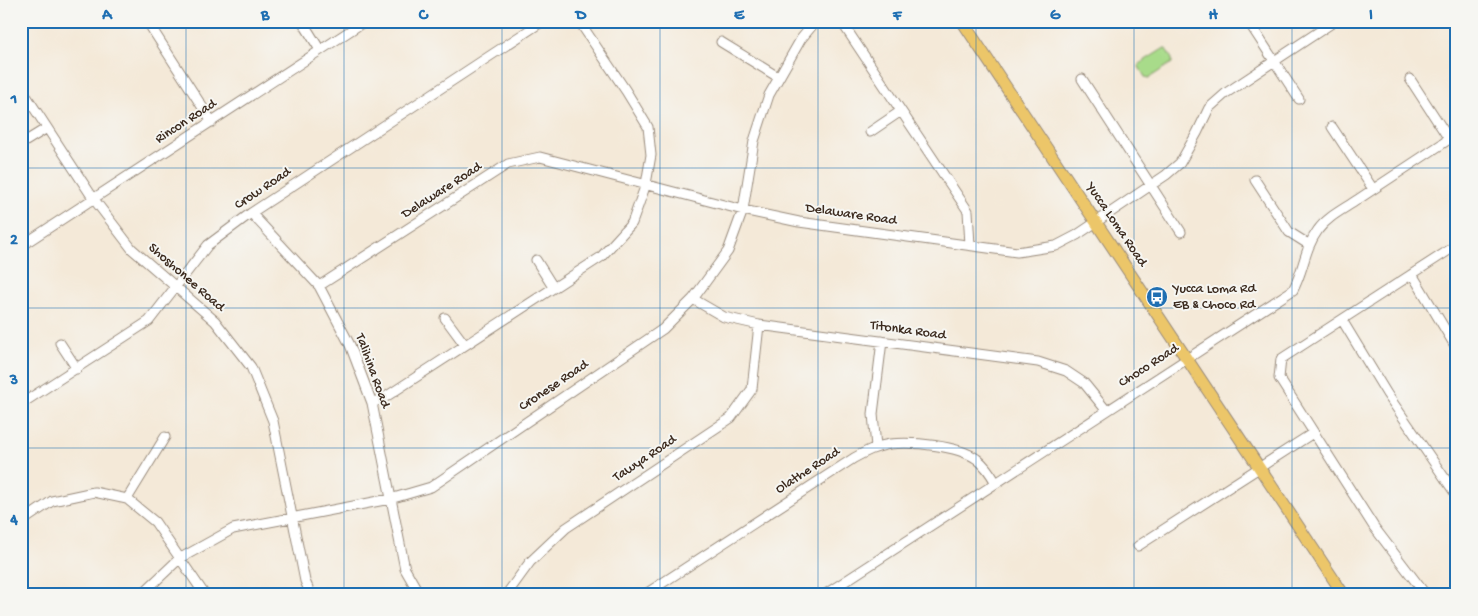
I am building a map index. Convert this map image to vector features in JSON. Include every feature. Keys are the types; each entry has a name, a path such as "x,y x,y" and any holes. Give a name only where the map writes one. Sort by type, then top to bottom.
{"main road":[{"name":"Yucca Loma Road","path":"962,21 1344,595"}],"street":[{"path":"147,21 212,122"},
{"path":"302,21 320,50"},
{"name":"Rincon Road","path":"21,246 365,21"},
{"name":"Crow Road","path":"21,404 149,321 208,245 251,213 543,21"},
{"path":"372,403 384,398 552,287 601,257 632,223 646,184 651,155 648,127 579,21"},
{"name":"Cronese Road","path":"141,595 179,559 233,529 390,499 431,487 663,330 693,299 728,251 743,210 754,141 769,95 801,39 816,21"},
{"path":"841,21 968,211 970,245"},
{"path":"1248,21 1298,99"},
{"name":"Delaware Road","path":"319,286 508,164 540,158 743,210 799,222 1017,252 1056,246 1077,235 1166,175 1180,163 1209,108 1226,93 1335,21"},
{"path":"720,42 778,77"},
{"path":"1082,79 1181,232"},
{"path":"1410,79 1453,137"},
{"name":"Shoshonee Road","path":"21,88 93,198 132,249 215,321 251,367 273,421 305,581 312,595"},
{"path":"870,132 901,111"},
{"path":"21,144 47,128"},
{"path":"1332,128 1373,190"},
{"name":"Choco Road","path":"824,595 1293,290 1300,276 1308,244 1319,228 1453,137"},
{"path":"1255,180 1289,232 1308,244"},
{"name":"Talihina Road","path":"251,213 319,286 350,345 372,403 405,569 420,595"},
{"path":"1426,595 1374,527 1278,378 1281,360 1457,245"},
{"path":"536,260 552,287"},
{"path":"1412,274 1457,349"},
{"name":"Titonka Road","path":"693,299 724,317 759,325 1038,362 1066,371 1084,383 1106,410"},
{"path":"445,318 465,345"},
{"path":"1342,320 1387,394 1457,496"},
{"name":"Tawya Road","path":"506,595 530,562 566,528 731,418 752,389 759,325"},
{"path":"876,447 873,414 882,342"},
{"path":"60,343 77,369"},
{"path":"1138,546 1313,432"},
{"path":"127,499 164,437"},
{"name":"Olathe Road","path":"644,595 854,458 876,447 890,444 912,444 961,451 976,458 985,466 996,483"},
{"path":"21,522 52,501 94,492 127,499 155,522 205,595"}],"green space":[{"path":"1166,49 1172,59 1172,63 1149,78 1145,77 1139,64"}],"place":[{"name":"Yucca Loma Rd EB & Choco Rd","path":"1157,297"}]}
